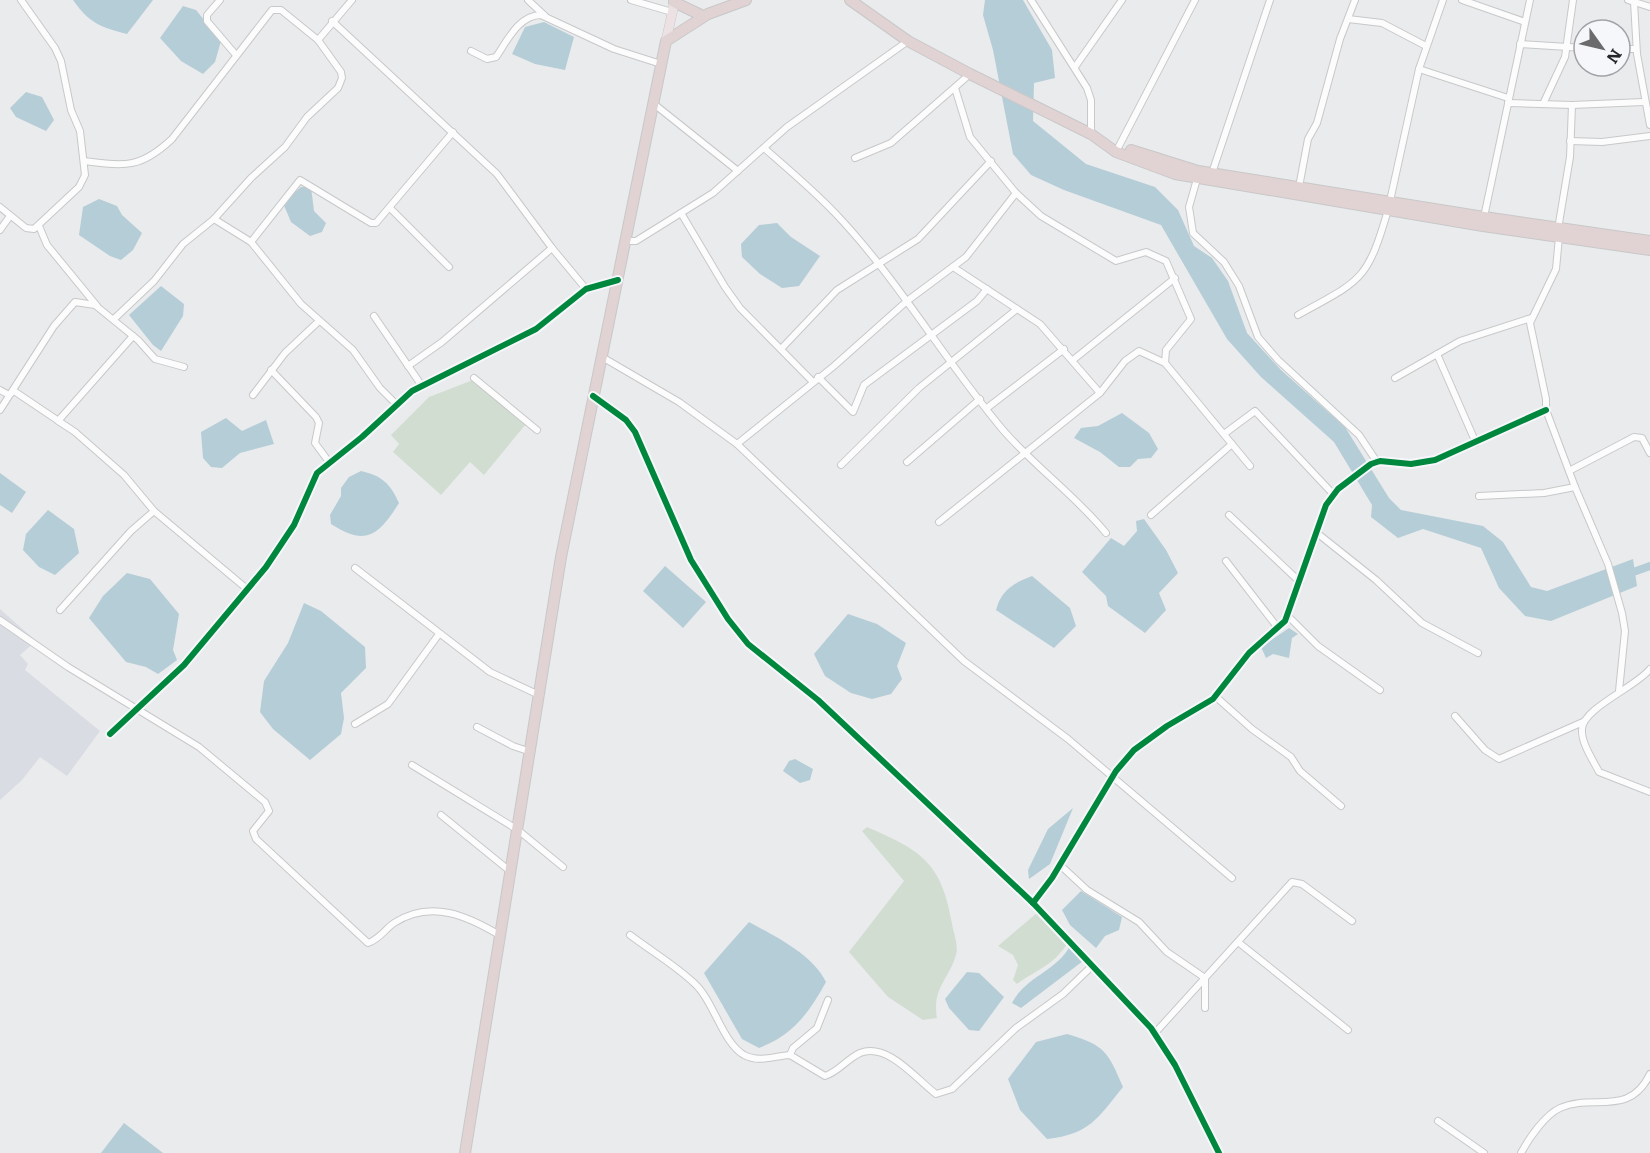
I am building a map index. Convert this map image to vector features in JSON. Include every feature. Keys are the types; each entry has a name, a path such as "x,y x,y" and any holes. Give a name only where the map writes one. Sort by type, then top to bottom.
{"highway":[{"path":"465,1153 512,873 561,557 601,357 627,242 666,41 703,16 746,0"},
{"path":"850,0 908,41 980,80 1114,145 1178,166 1299,187 1389,206 1559,233 1650,241"},
{"path":"674,5 703,16"},
{"path":"1114,145 1116,152 1151,166 1197,179 1485,218 1650,250"}],"main road":[{"path":"666,41 674,5"}],"street":[{"path":"220,0 207,15 207,21 236,55"},
{"path":"318,40 352,0"},
{"path":"528,0 546,17"},
{"path":"630,0 674,5"},
{"path":"1031,0 1075,67 1091,100 1091,134"},
{"path":"1075,67 1122,0"},
{"path":"1114,145 1195,0"},
{"path":"1212,173 1270,0"},
{"path":"1299,187 1308,139 1317,123 1355,0"},
{"path":"1298,315 1360,278 1375,251 1389,206 1419,69 1443,0"},
{"path":"1462,0 1525,22"},
{"path":"1485,218 1530,0"},
{"path":"1543,104 1568,47 1572,0"},
{"path":"0,207 26,228 34,229 81,184 85,175 80,131 71,110 61,61 24,1"},
{"path":"1650,7 1631,1 1644,102 1650,125"},
{"path":"84,161 130,165 143,162 155,154 172,139 275,8 318,40 341,72 341,83 303,120 285,147 251,178 214,219 183,244 154,281 114,319"},
{"path":"471,51 493,59 524,22 535,15 546,17 614,49 662,64"},
{"path":"1348,19 1382,23 1426,46"},
{"path":"332,21 497,174 586,289"},
{"path":"627,242 636,241 713,193 787,127 908,41"},
{"path":"1520,44 1572,47"},
{"path":"1419,69 1508,100 1572,105 1644,102"},
{"path":"855,158 891,143 970,74"},
{"path":"955,88 970,137 1016,193 1041,216 1116,261 1150,253 1166,261 1191,319 1166,350 1165,363"},
{"path":"654,104 738,171"},
{"path":"1572,105 1556,268 1531,318 1546,410 1575,487 1608,564 1622,613 1626,632 1619,691"},
{"path":"251,243 300,180 371,223 376,223 453,132"},
{"path":"1570,141 1602,142 1650,136"},
{"path":"764,148 836,214 907,301 950,361 1024,453 1081,504 1106,533"},
{"path":"781,349 837,290 918,239 991,161"},
{"path":"1197,179 1189,207 1193,233 1224,262 1239,286 1258,337 1278,360 1359,435 1374,463"},
{"path":"737,444 816,380 907,301 966,257 1016,193"},
{"path":"390,208 449,267"},
{"path":"681,213 740,308 781,349 853,412 864,384 977,301 987,289"},
{"path":"0,230 10,216"},
{"path":"214,219 251,243 301,304 352,350 380,388 396,404"},
{"path":"39,226 47,245 99,309"},
{"path":"408,366 442,342 552,248"},
{"path":"953,267 1040,324 1100,393"},
{"path":"1073,360 1175,278"},
{"path":"110,734 184,665 247,589 294,525 317,473 329,462 362,437 396,404 422,386 536,329 586,289 618,279"},
{"path":"0,410 70,305 81,301 114,319 155,359 184,367"},
{"path":"841,465 919,388 1017,309"},
{"path":"374,316 422,386"},
{"path":"1395,378 1478,334 1531,318"},
{"path":"253,394 271,370 319,321"},
{"path":"75,432 58,421 133,336"},
{"path":"987,408 1064,349"},
{"path":"939,522 1100,393 1125,361 1139,351 1165,363 1250,466"},
{"path":"1437,354 1476,443"},
{"path":"601,357 679,402 737,444 964,661 1068,739 1233,878"},
{"path":"271,370 316,417 319,423 315,443 329,462"},
{"path":"474,378 537,430"},
{"path":"0,390 9,395"},
{"path":"9,395 14,391 75,432 124,475 154,512 247,589"},
{"path":"593,396 626,420 635,432 691,560 728,620 748,644 818,700 1033,903 1155,1033 1175,1065 1219,1153"},
{"path":"907,462 980,399"},
{"path":"1033,903 1060,865 1112,777 1134,750 1146,740 1205,705 1215,696 1249,653 1278,628 1288,616 1326,505 1336,492 1374,463 1401,464 1435,460 1546,410"},
{"path":"1224,434 1256,411 1336,492"},
{"path":"1569,471 1634,437 1642,438 1650,453"},
{"path":"1151,515 1232,444"},
{"path":"1479,496 1544,493 1575,487"},
{"path":"60,609 131,531 154,512"},
{"path":"1229,515 1300,582"},
{"path":"1317,533 1376,580 1422,623 1478,653"},
{"path":"1226,561 1278,628"},
{"path":"355,568 490,672 540,695"},
{"path":"1288,616 1318,646 1380,690"},
{"path":"0,620 68,667 200,747 265,802 269,811 253,831 256,839 368,943 395,923 423,912 467,916 501,936"},
{"path":"354,724 388,704 439,634"},
{"path":"1455,716 1485,750 1499,759 1583,722 1619,691 1636,684 1650,669"},
{"path":"1215,696 1260,735 1291,757 1300,771 1341,806"},
{"path":"1583,722 1583,738 1599,772 1650,792"},
{"path":"477,727 513,747 531,752"},
{"path":"412,765 518,830 563,867"},
{"path":"441,815 512,873"},
{"path":"1060,865 1087,890 1139,922 1167,952 1205,978"},
{"path":"1155,1033 1292,882 1302,884 1352,921"},
{"path":"630,935 694,982 705,996 732,1043 744,1055 762,1060 790,1055 825,1076 859,1054 877,1052 899,1063 936,1094 947,1093 1016,1028 1064,994 1092,966"},
{"path":"1238,942 1348,1030"},
{"path":"1205,978 1205,1008"},
{"path":"790,1055 793,1048 817,1028 828,1000"},
{"path":"1521,1153 1558,1108 1571,1104 1594,1104 1636,1094 1643,1088 1650,1074"},
{"path":"1438,1121 1484,1153"}],"shaded area":[{"path":"478,378 526,424 484,475 470,462 441,495 393,452 399,444 391,435 429,397"},
{"path":"0,609 36,641 20,655 28,664 25,670 100,731 67,776 40,757 22,780 0,800"},
{"path":"867,827 915,852 935,872 942,886 957,951 939,992 937,1018 923,1020 888,997 849,952 904,881 862,831"},
{"path":"1038,912 1068,942 1052,961 1017,984 1013,980 1018,965 1013,955 998,946"}],"water":[{"path":"73,0 153,0 127,34 96,23 84,14"},
{"path":"985,0 1023,0 1052,50 1055,78 1034,83 1033,121 1086,164 1155,187 1178,210 1194,246 1212,258 1228,281 1247,333 1281,370 1345,427 1389,498 1401,510 1483,526 1503,542 1531,587 1547,591 1633,559 1637,586 1551,621 1525,616 1499,588 1481,548 1423,529 1398,538 1371,517 1372,505 1334,442 1261,377 1227,339 1161,225 1064,190 1031,175 1013,154 993,50 983,15"},
{"path":"183,6 196,10 221,41 215,62 203,74 181,61 160,38"},
{"path":"544,22 574,37 565,70 535,64 512,54 525,27"},
{"path":"26,92 42,97 54,120 46,131 16,117 10,108"},
{"path":"301,187 311,187 314,211 326,223 322,232 310,236 291,222 283,203"},
{"path":"99,199 117,206 122,215 142,233 133,250 121,260 110,256 79,235 83,207"},
{"path":"777,223 791,237 820,256 799,286 782,288 760,274 742,257 741,244 759,225"},
{"path":"161,286 184,304 183,316 161,351 153,345 129,315"},
{"path":"1122,413 1149,433 1158,449 1151,458 1138,459 1130,467 1119,467 1100,452 1074,438 1081,428 1098,426"},
{"path":"226,418 242,431 266,420 274,444 240,453 222,468 211,467 203,458 201,432"},
{"path":"361,471 375,475 384,481 399,503 378,530 363,536 343,531 331,524 330,515 341,496 341,488 349,477"},
{"path":"0,473 26,492 12,513 0,505"},
{"path":"48,510 74,529 79,553 55,575 39,567 23,550 26,534"},
{"path":"1144,519 1166,550 1178,573 1159,593 1166,610 1145,633 1108,606 1106,596 1082,572 1111,538 1124,546 1137,531 1136,521"},
{"path":"665,566 706,602 683,628 643,591"},
{"path":"127,573 150,579 179,614 173,650 177,660 158,674 146,667 126,662 89,618 103,596"},
{"path":"1032,576 1070,608 1076,626 1054,648 996,610 1001,597 1009,588"},
{"path":"304,603 321,611 365,647 366,668 341,693 344,718 341,734 310,760 273,729 260,712 264,681 288,643"},
{"path":"848,614 877,624 906,643 897,666 902,679 891,694 872,699 851,693 825,676 814,654"},
{"path":"1289,628 1298,634 1292,638 1289,658 1273,654 1266,658 1261,647"},
{"path":"795,759 813,769 810,780 800,783 783,771 789,761"},
{"path":"1073,808 1050,864 1029,879 1028,870 1048,829"},
{"path":"1081,891 1122,917 1119,930 1105,936 1096,948 1070,925 1062,910"},
{"path":"749,922 782,940 803,955 820,972 826,982 813,1004 791,1030 759,1048 742,1039 704,973"},
{"path":"1070,946 1083,961 1021,1008 1012,1003 1025,987 1057,962"},
{"path":"967,972 979,973 1004,997 979,1031 969,1030 949,1008 945,999"},
{"path":"1067,1034 1090,1042 1104,1052 1123,1087 1099,1116 1083,1129 1062,1137 1047,1139 1020,1110 1008,1079 1036,1042"},
{"path":"124,1123 163,1153 101,1153"}],"waterway":[{"path":"1625,575 1650,566"}],"cycle path":[{"path":"110,734 184,665 266,567 294,525 317,473 362,437 412,391 536,329 586,289 618,280"},
{"path":"593,396 626,420 635,432 691,560 728,619 748,644 818,700 1033,903 1151,1028 1175,1065 1219,1153"},
{"path":"1033,903 1052,878 1116,771 1134,750 1167,726 1213,699 1249,653 1285,621 1326,505 1338,489 1371,464 1380,461 1411,464 1435,460 1546,410"}]}
